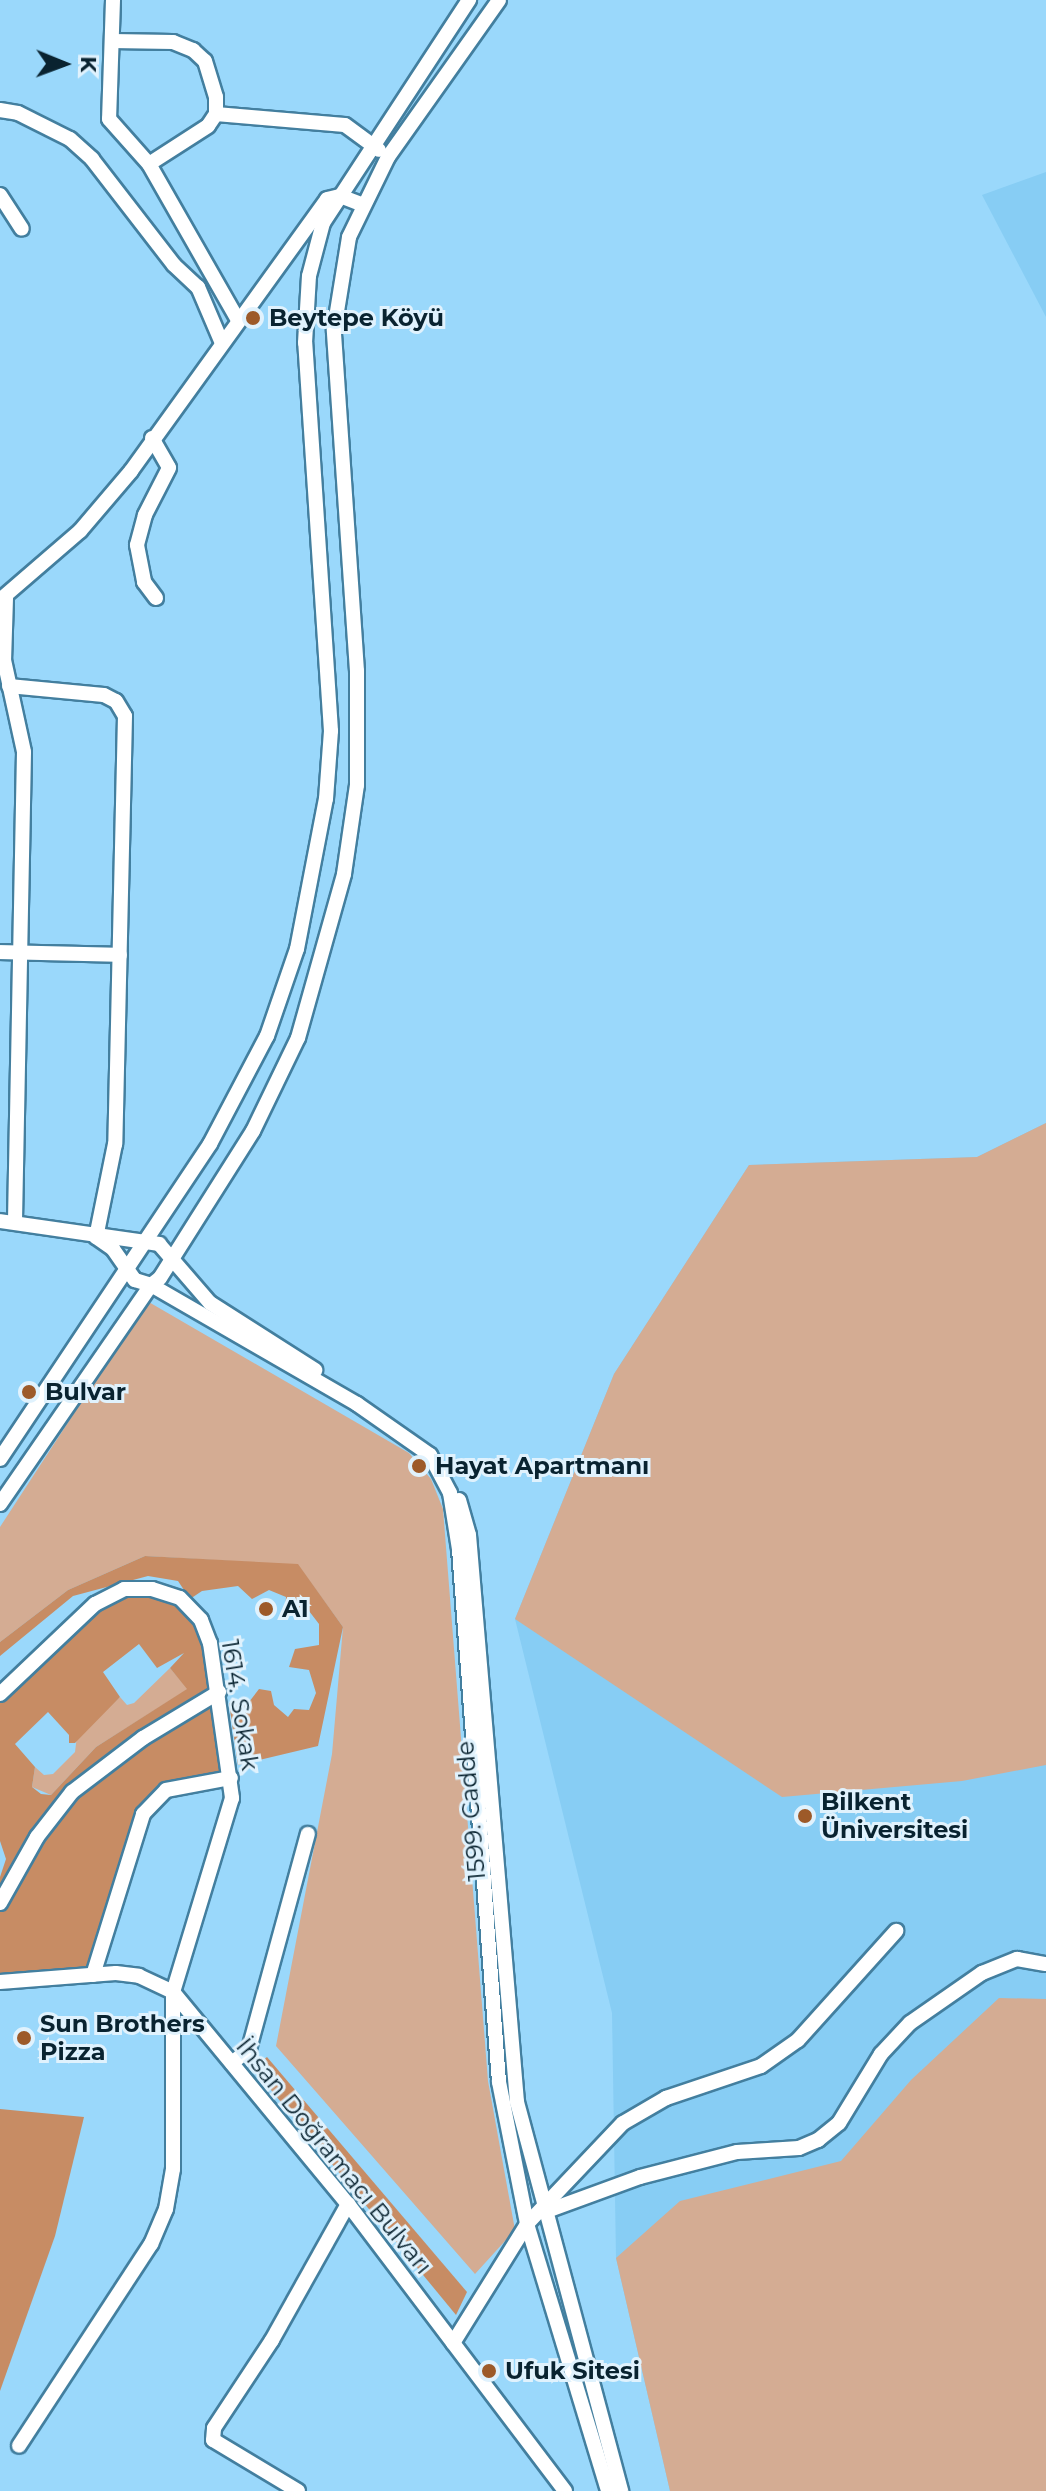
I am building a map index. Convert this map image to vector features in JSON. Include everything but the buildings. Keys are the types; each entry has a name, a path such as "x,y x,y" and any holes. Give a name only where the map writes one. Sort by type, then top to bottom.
{"street":[{"path":"113,0 109,119 149,164 237,318"},
{"path":"0,1459 210,1144 267,1036 314,876 331,731 305,343 309,276 323,223 469,0"},
{"path":"0,1504 171,1258 253,1131 298,1038 344,874 358,747 334,330 349,237 361,204 388,157 499,0"},
{"path":"112,41 173,42 193,50 205,61 216,114 208,126 149,164"},
{"path":"0,110 18,113 70,139 92,159 174,265 198,287 221,341"},
{"path":"216,114 345,125 388,157"},
{"path":"0,195 22,229"},
{"path":"145,1241 96,1237 8,1221 22,952 24,752 9,686 3,599 80,531 327,199 340,196 361,204"},
{"path":"152,438 169,468 145,515 137,545 144,582 156,598"},
{"path":"9,686 104,695 123,711 115,1144 96,1237"},
{"path":"0,952 120,955"},
{"name":"1599. Cadde","path":"96,1237 135,1280 151,1285 408,1436 430,1455 450,1493 499,2082 527,2224 608,2491"},
{"name":"1599. Cadde","path":"145,1241 159,1244 210,1303 411,1430 437,1452 455,1486 469,1535 517,2102 621,2491"},
{"name":"1614. Sokak","path":"0,1694 95,1604 124,1589 152,1589 180,1598 201,1620 219,1692 232,1798 173,1992 173,2169 166,2209 151,2244 19,2446"},
{"path":"0,1903 37,1837 72,1792 143,1738 219,1692"},
{"path":"93,1975 143,1814 166,1790 231,1778"},
{"path":"232,2063 249,2049 308,1834"},
{"path":"544,2212 580,2165 623,2123 666,2098 761,2066 798,2040 896,1931"},
{"path":"453,2343 527,2224 544,2212 640,2177 737,2152 799,2148 818,2140 839,2123 881,2054 910,2023 982,1973 1017,1959 1046,1964"},
{"name":"İhsan Doğramacı Bulvarı","path":"0,1982 93,1975 139,1976 173,1992 348,2204 565,2491"},
{"path":"298,2491 213,2440 214,2428 272,2340 348,2204"}],"shaded area":[{"path":"1046,172 1046,317 982,195"},
{"name":"Bilkent Üniversitesi","path":"1046,1123 1046,2491 670,2491 616,2258 612,2013 515,1619 614,1374 749,1165 977,1157"},
{"path":"1046,1123 1046,1765 962,1781 782,1797 515,1619 614,1374 749,1165 977,1157"},
{"path":"147,1301 409,1453 431,1479 443,1509 488,2081 515,2230 475,2274 276,2046 332,1754 343,1627 298,1565 145,1556 68,1590 0,1642 0,1527"},
{"path":"145,1556 298,1564 343,1627 318,1746 238,1765 229,1703 249,1702 259,1689 271,1691 274,1705 288,1717 294,1709 309,1710 316,1693 309,1670 289,1667 295,1649 319,1645 319,1624 309,1611 285,1613 286,1597 269,1590 252,1599 238,1586 202,1591 190,1599 178,1581 148,1576 73,1596 0,1656 0,1642 68,1590"},
{"path":"124,1589 152,1589 201,1620 231,1778 166,1790 143,1815 88,1970 0,1977 0,1877 6,1859 0,1841 0,1694 12,1693 87,1624 82,1616","holes":["139,1644 157,1668 184,1653 170,1668 187,1689 96,1747 51,1795 41,1794 32,1787 35,1767 15,1744 48,1712 69,1735 69,1743 75,1743 120,1697 103,1672"]},
{"path":"170,1668 188,1689 96,1747 51,1795 32,1787 35,1767 44,1775 53,1774 75,1752 77,1736 120,1697 127,1705 134,1703"},
{"path":"999,1998 1046,1999 1046,2491 670,2491 616,2258 680,2201 841,2161 911,2080"},
{"path":"267,2057 467,2292 456,2315 253,2068"},
{"path":"0,2109 84,2117 55,2236 0,2391"}],"place":[{"name":"Beytepe Köyü","path":"253,318"},
{"name":"Bulvar","path":"29,1392"},
{"name":"Hayat Apartmanı","path":"419,1466"},
{"name":"A1","path":"266,1609"},
{"name":"Bilkent Üniversitesi","path":"805,1816"},
{"name":"Sun Brothers Pizza","path":"24,2038"},
{"name":"Ufuk Sitesi","path":"489,2371"}]}
